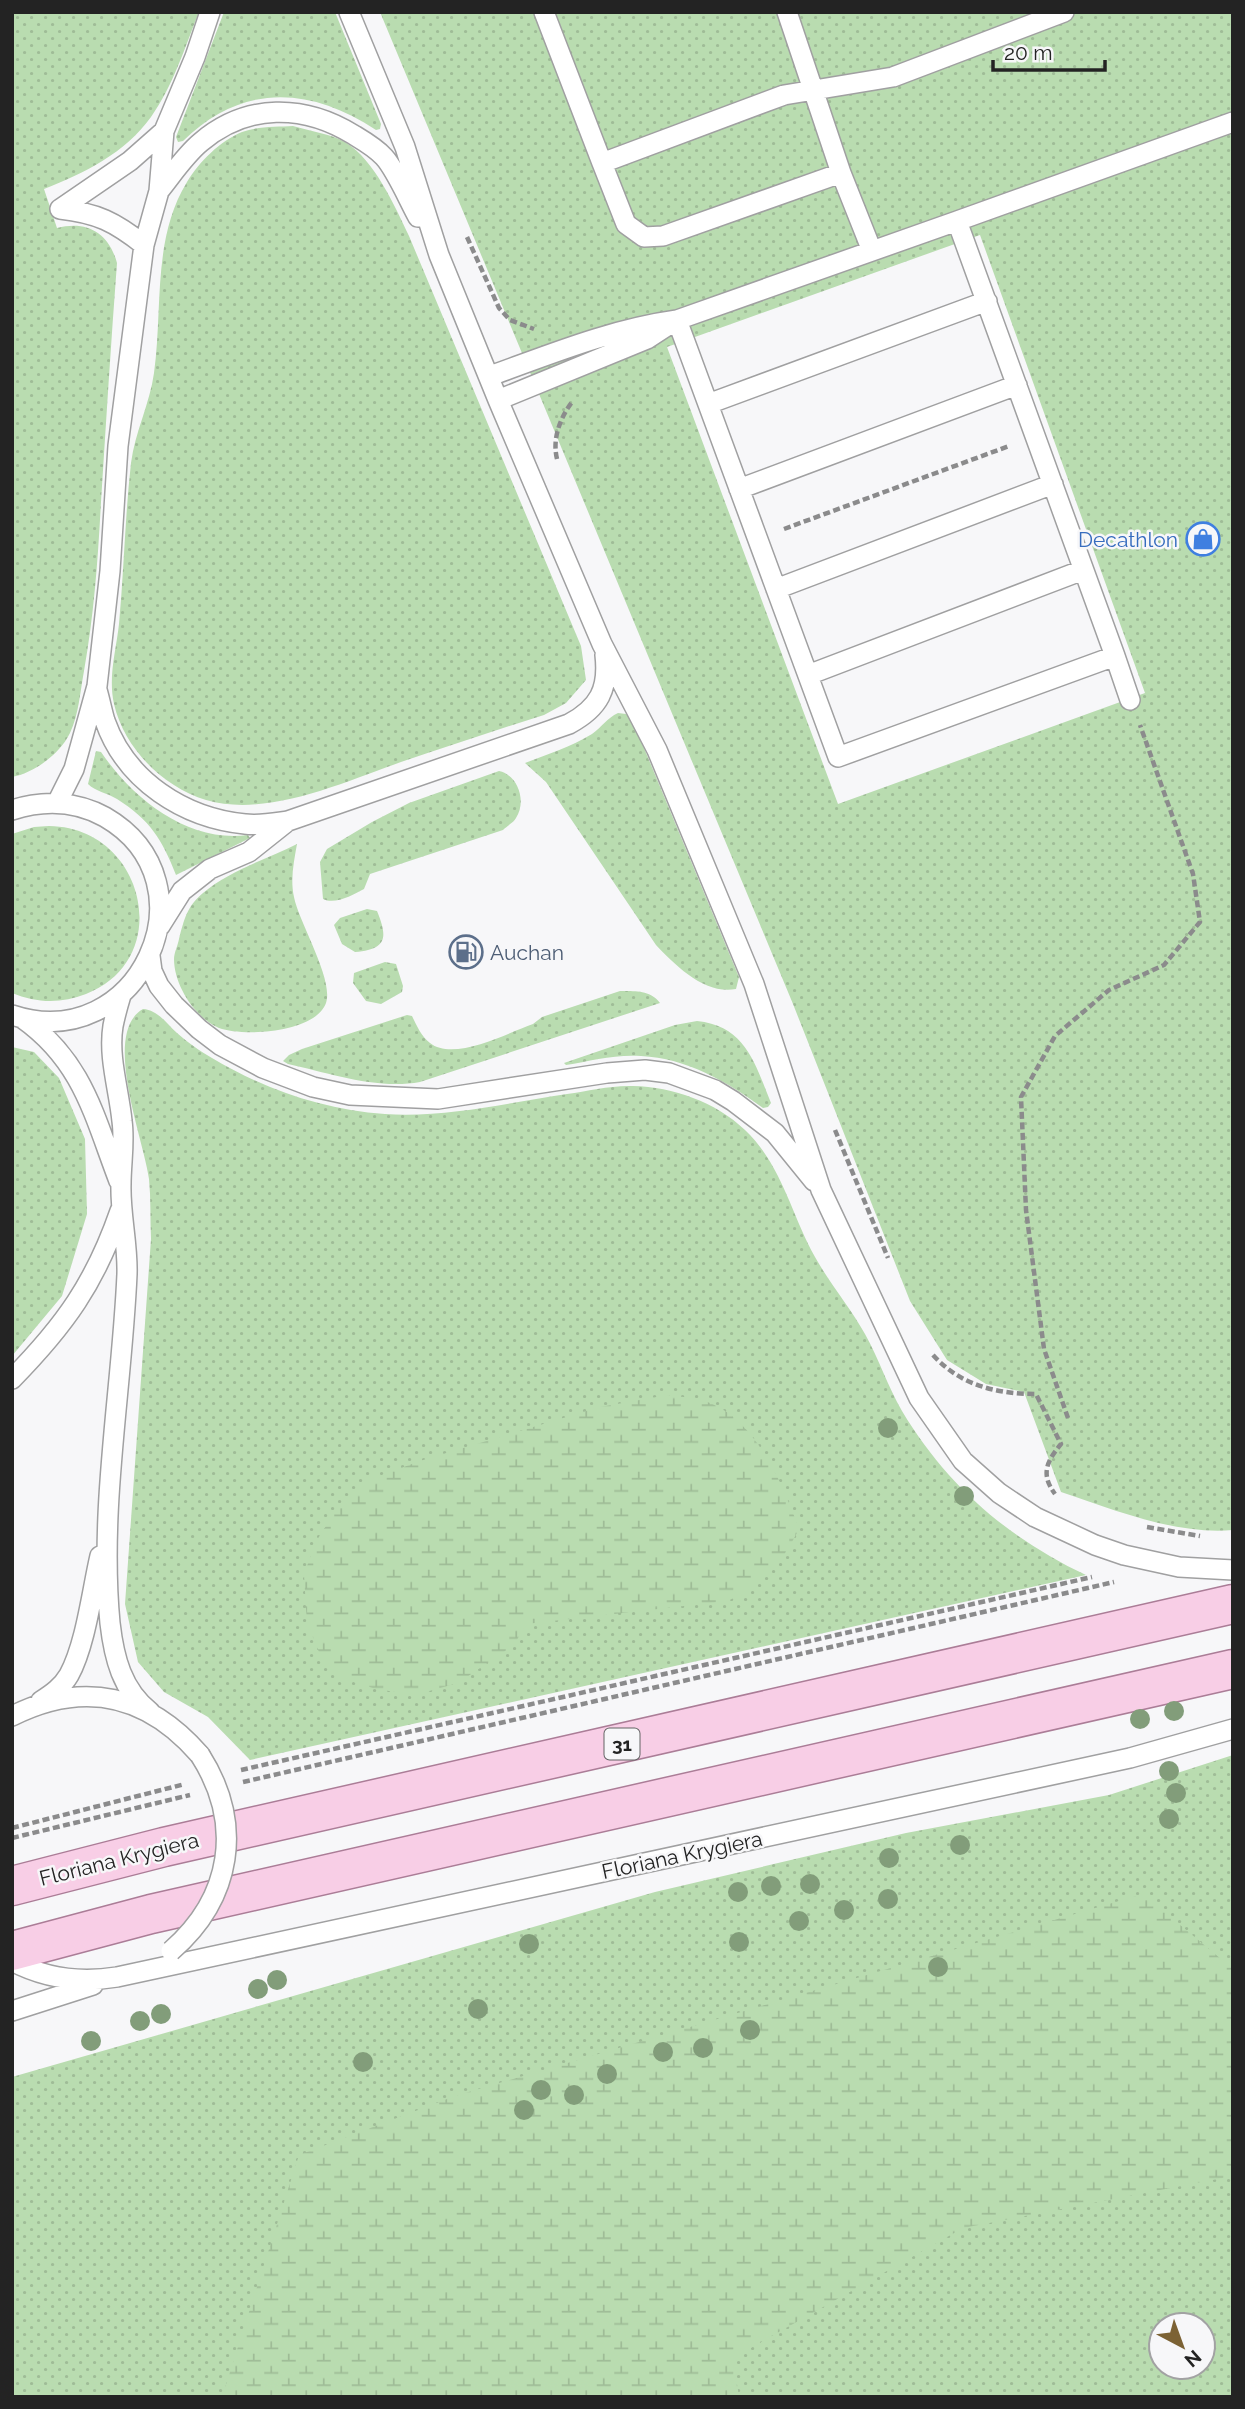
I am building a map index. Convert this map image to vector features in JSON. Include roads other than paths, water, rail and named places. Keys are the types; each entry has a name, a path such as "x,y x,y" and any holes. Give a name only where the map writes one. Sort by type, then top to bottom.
{"main road":[{"name":"Floriana Krygiera","path":"12,1886 164,1847 1233,1604"},
{"path":"12,1951 177,1908 1233,1670"}],"lane":[{"path":"57,803 74,769 97,686 110,571 118,446 144,246 159,191 164,131 210,12"},
{"path":"349,12 405,147 439,255 498,400 602,644 656,751 754,984 821,1189 919,1398 963,1461 983,1480 1035,1517 1096,1545 1179,1567 1233,1570"},
{"path":"544,12 626,224 644,237 663,236 841,173"},
{"path":"787,12 841,173 872,251"},
{"path":"602,163 784,95 893,77 1064,12"},
{"path":"159,191 200,143 230,122 270,111 311,115 342,128 384,158 439,255"},
{"path":"490,376 641,325 677,320 1233,121"},
{"path":"144,246 126,230 93,213 60,209 130,161 164,131"},
{"path":"957,221 1130,699"},
{"path":"708,404 987,301"},
{"path":"498,400 648,339 677,320"},
{"path":"677,320 838,757 1115,656"},
{"path":"739,489 1017,385"},
{"path":"776,589 1054,484"},
{"path":"808,675 1083,570"},
{"path":"97,686 106,722 123,755 147,783 177,805 211,819 248,825 288,821 578,720 600,699 606,680 602,644"},
{"path":"17,806 57,803 75,806 101,815 123,831 146,859 156,885 160,912 150,956 141,974 121,995 99,1010 74,1019 48,1021 17,1016"},
{"path":"158,930 182,891 210,869 249,852 288,821"},
{"path":"150,956 152,971 159,986 199,1029 220,1045 263,1068 313,1087 350,1096 438,1099 607,1073 645,1070 669,1073 715,1090 775,1133 821,1189"},
{"path":"121,995 113,1028 112,1057 122,1122 124,1155 121,1194 127,1272 107,1520 109,1603 115,1653 127,1687 150,1712"},
{"path":"12,1378 58,1330 79,1301 97,1269 121,1194 90,1103 74,1069 53,1043 17,1016"},
{"path":"34,1705 61,1685 73,1665 86,1622 107,1520"},
{"name":"Floriana Krygiera","path":"12,1716 34,1705 69,1697 93,1697 128,1703 150,1712 179,1732 200,1755 214,1780 225,1814 226,1850 219,1885 203,1916 188,1935 161,1958 123,1975 12,2011"},
{"name":"Floriana Krygiera","path":"12,1961 35,1972 70,1980 123,1975 1130,1758 1233,1729"}],"place":[{"name":"Decathlon","path":"1203,539"},
{"name":"Auchan","path":"466,952"}]}
